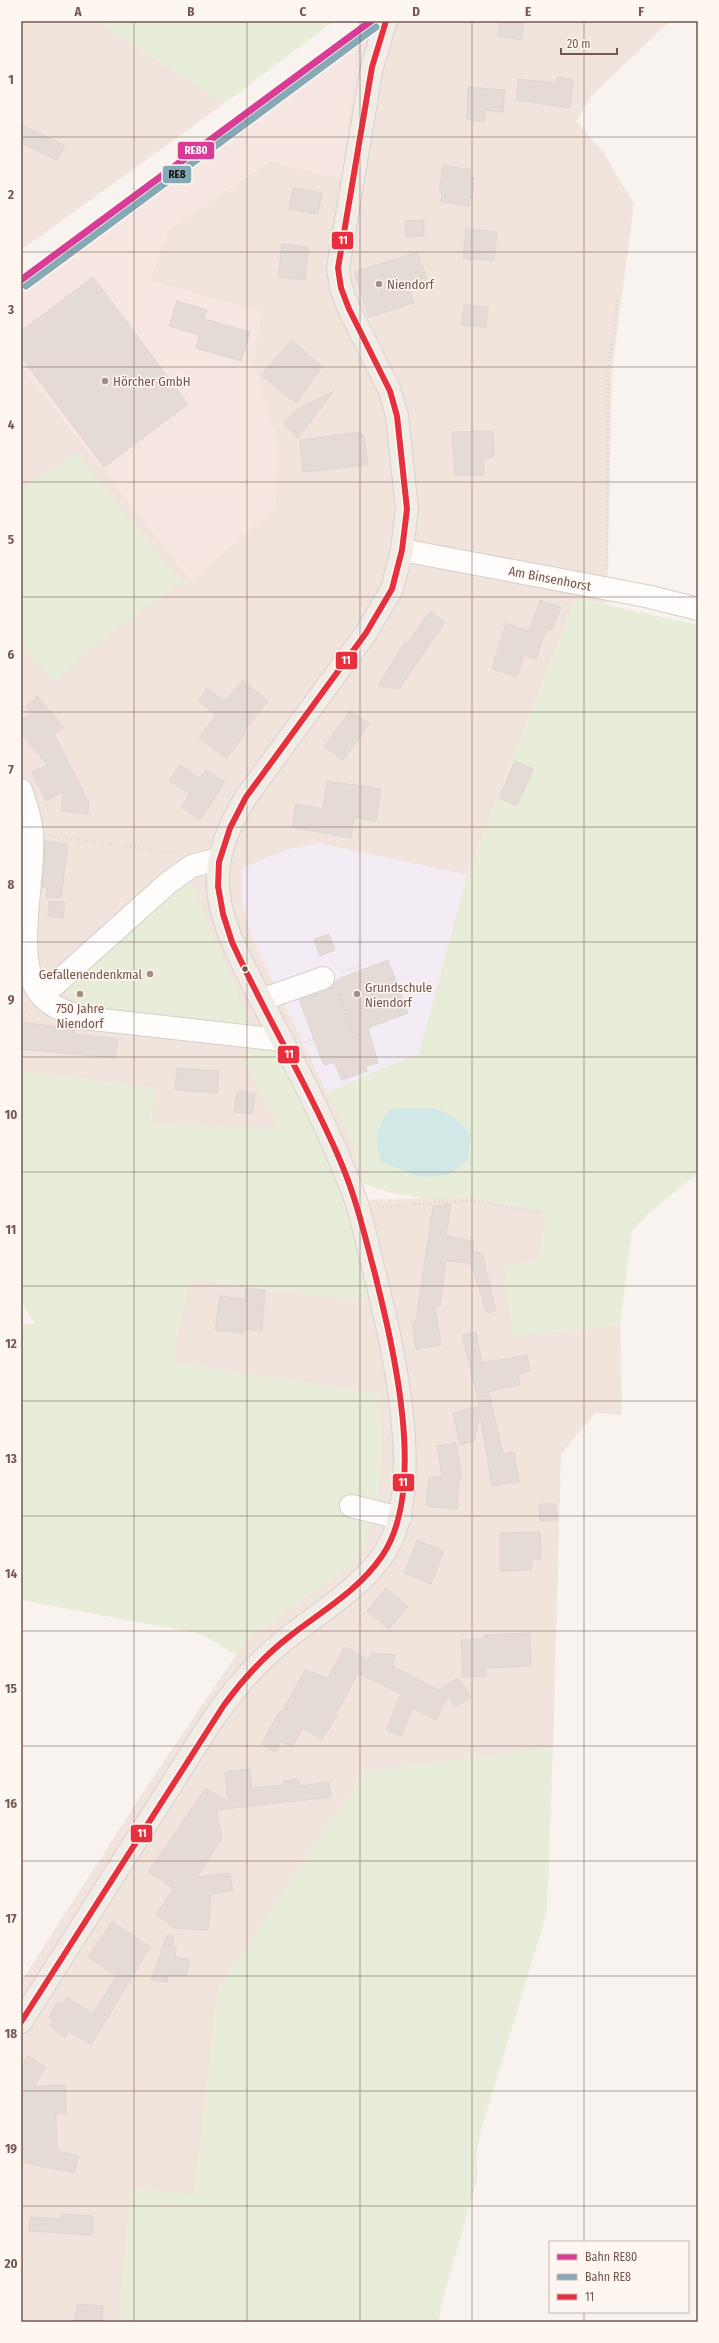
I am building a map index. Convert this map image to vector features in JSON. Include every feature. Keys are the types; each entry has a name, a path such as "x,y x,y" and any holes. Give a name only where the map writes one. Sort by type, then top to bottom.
{"main road":[{"path":"21,2022 158,1804 233,1691 274,1649 376,1565 391,1541 400,1518 404,1464 402,1414 388,1328 358,1210 326,1129 261,1000 223,918 218,885 219,859 229,826 246,797 366,633 392,589 402,550 407,508 397,416 390,391 349,309 342,288 338,268 372,67 386,21"}],"street":[{"name":"Am Binsenhorst","path":"402,550 608,589 698,609"},
{"path":"21,790 32,833 33,859 26,944 28,964 32,981 42,996 58,1009 84,1018 282,1040"},
{"path":"42,996 168,883 192,866 219,859"},
{"path":"261,1000 330,984"},
{"path":"351,1506 400,1518"}],"path":[{"path":"608,589 608,372 618,298"},
{"path":"32,833 180,854"},
{"path":"330,984 355,1040"},
{"path":"358,1210 469,1200 541,1213"}],"shaded area":[{"path":"21,21 96,21 225,103 21,250"},
{"path":"387,21 670,21 592,95 576,121 603,152 634,204 612,371 607,604 576,598 467,875 318,843 251,936 353,1143 364,1184 246,1063 281,1130 151,1125 153,1088 21,1071 21,367 192,581 278,445 253,363 262,312 149,281 170,229 269,161 342,179 356,45"},
{"path":"356,45 342,179 268,161 170,229 149,280 262,312 253,363 278,445 276,507 192,581 21,367 21,292"},
{"name":"Grundschule Niendorf","path":"318,843 467,875 419,1053 327,1092 251,936 242,902 242,868 286,850"},
{"path":"473,1197 546,1212 540,1260 513,1336 620,1325 622,1415 595,1413 561,1454 553,1748 364,1772 218,1990 195,2195 131,2189 120,2322 21,2322 21,1982 142,1794 246,1640 352,1564 375,1513 382,1445 378,1394 174,1363 175,1344 189,1279 331,1297 381,1299 356,1200"}],"green space":[{"path":"96,21 334,21 225,103"},
{"path":"76,453 181,583 103,639 53,683 21,643 21,637 25,633 21,628 21,489"},
{"path":"576,598 698,625 698,1173 651,1211 632,1230 620,1325 513,1336 504,1265 540,1260 546,1212 473,1197 431,1199 395,1194 364,1184 353,1143 327,1092 419,1053 467,875"},
{"path":"189,878 251,1026 80,1007 67,994 69,978"},
{"path":"251,1026 280,1051 337,1154 381,1299 331,1297 189,1279 175,1344 174,1363 378,1394 382,1445 375,1513 367,1537 352,1564 246,1640 236,1655 201,1634 21,1600 21,1324 35,1324 21,1301 21,1071 153,1088 151,1125 281,1129 245,1063"},
{"path":"553,1748 547,1912 482,2127 476,2155 478,2176 441,2305 439,2322 120,2322 131,2189 195,2194 218,1990 364,1772"}],"water":[{"path":"404,1108 434,1109 442,1111 455,1119 471,1135 468,1159 448,1175 420,1177 381,1162 377,1141 381,1123 389,1110"}],"building":[{"path":"501,21 524,21 522,40 498,36"},
{"path":"557,77 573,79 570,108 516,100 518,79 556,83"},
{"path":"468,87 505,90 503,112 485,110 484,122 467,119"},
{"path":"21,125 65,145 57,160 21,143"},
{"path":"443,165 470,170 470,177 474,178 472,198 469,198 469,206 441,202 442,193 439,192"},
{"path":"293,188 322,193 318,214 289,209"},
{"path":"424,220 424,236 406,237 405,221"},
{"path":"466,229 497,232 494,261 463,258"},
{"path":"282,244 309,247 305,280 278,277"},
{"path":"417,252 429,284 409,290 414,303 369,317 354,272"},
{"name":"Hörcher GmbH","path":"93,277 188,404 104,467 21,357 21,331"},
{"path":"177,301 207,310 204,319 250,332 241,361 196,348 199,335 169,326"},
{"path":"464,305 488,307 486,327 462,325"},
{"path":"292,340 322,367 296,403 261,375"},
{"path":"334,391 298,438 283,423 297,409"},
{"path":"493,431 494,457 483,458 484,475 455,475 452,432"},
{"path":"360,432 364,436 368,465 303,472 300,440"},
{"path":"540,600 561,607 552,630 547,628 536,659 524,656 517,677 492,669 506,623 529,631"},
{"path":"430,611 445,622 399,689 378,686 405,642 407,644"},
{"path":"243,680 268,701 243,732 245,734 227,758 199,738 216,715 198,701 207,688 225,701"},
{"path":"37,696 63,727 54,734 89,803 88,814 61,811 63,792 46,801 32,772 48,765 21,734 21,721 31,713 26,707"},
{"path":"350,711 369,724 343,760 324,747"},
{"path":"515,761 533,769 517,806 499,798"},
{"path":"180,765 200,778 206,770 225,782 200,820 181,807 190,794 169,781"},
{"path":"327,781 381,789 376,821 354,818 351,838 292,827 296,804 323,809"},
{"path":"45,841 68,844 61,898 46,897 47,888 42,888"},
{"path":"49,901 65,902 63,918 48,916"},
{"path":"329,934 335,950 320,956 314,939"},
{"path":"388,960 408,1013 368,1028 378,1063 366,1066 367,1071 342,1080 334,1062 324,1065 299,1000 328,990 338,979"},
{"path":"21,1022 75,1029 74,1034 118,1039 115,1058 21,1049"},
{"path":"177,1068 219,1071 217,1093 175,1090"},
{"path":"237,1091 255,1094 252,1114 234,1112"},
{"path":"451,1204 446,1236 473,1241 473,1251 482,1253 496,1311 487,1313 471,1263 446,1261 440,1306 435,1306 441,1345 416,1349 412,1322 416,1321 433,1206"},
{"path":"246,1288 265,1290 262,1331 244,1329 243,1333 215,1330 220,1296 245,1299"},
{"path":"476,1332 482,1363 527,1355 530,1371 518,1374 520,1384 477,1395 462,1335"},
{"path":"489,1394 503,1454 514,1452 519,1482 492,1486 480,1414 474,1441 460,1445 453,1413 479,1407 477,1397"},
{"path":"456,1443 462,1479 459,1478 457,1509 426,1506 429,1477 442,1477 437,1446"},
{"path":"539,1504 556,1504 557,1521 540,1521"},
{"path":"540,1532 541,1559 532,1559 532,1570 500,1571 500,1533"},
{"path":"417,1540 444,1551 431,1584 404,1573"},
{"path":"386,1588 408,1607 389,1629 367,1611"},
{"path":"530,1633 531,1666 485,1668 486,1676 463,1677 461,1640 484,1639 484,1635"},
{"path":"345,1647 368,1660 372,1653 396,1655 392,1666 439,1690 458,1678 471,1697 456,1707 448,1696 436,1720 412,1708 401,1736 386,1730 401,1694 358,1673 336,1714 338,1715 322,1739 303,1728 292,1747 281,1741 275,1752 261,1744 280,1711 282,1712 305,1670 328,1678"},
{"path":"250,1769 252,1788 283,1785 283,1781 299,1779 300,1786 329,1782 331,1797 216,1810 222,1838 197,1877 230,1873 233,1891 211,1894 208,1930 175,1928 156,1915 174,1888 148,1872 206,1788 228,1802 225,1772"},
{"path":"112,1922 150,1947 91,2045 68,2031 65,2037 49,2026 53,2021 48,2018 59,2001 63,2004 67,1997 93,2014 117,1976 88,1957"},
{"path":"167,1935 174,1936 172,1946 176,1947 175,1957 189,1959 187,1976 168,1975 167,1982 151,1980"},
{"path":"28,2056 46,2068 34,2086 65,2085 66,2114 56,2113 57,2151 78,2156 75,2173 21,2162 21,2067"},
{"path":"61,2214 93,2216 92,2235 29,2231 30,2217 61,2219"},
{"path":"77,2304 103,2306 102,2322 75,2322"}],"rail line":[{"name":"RE80","path":"21,280 371,21"},
{"name":"RE8","path":"26,286 376,27"}],"transit line":[{"name":"11","path":"21,2022 224,1705 246,1677 271,1652 351,1590 373,1568 382,1556 396,1528 403,1494 405,1457 397,1378 390,1339 375,1274 356,1206 342,1165 316,1108 232,942 223,914 218,886 219,862 230,828 246,797 366,633 392,589 402,550 407,509 397,416 390,391 349,309 341,288 338,268 372,67 386,21"}],"place":[{"name":"Niendorf","path":"379,284"},
{"name":"Hörcher GmbH","path":"105,381"},
{"name":"Gefallenendenkmal","path":"150,974"},
{"name":"750 Jahre Niendorf","path":"80,994"},
{"name":"Grundschule Niendorf","path":"357,994"}]}
